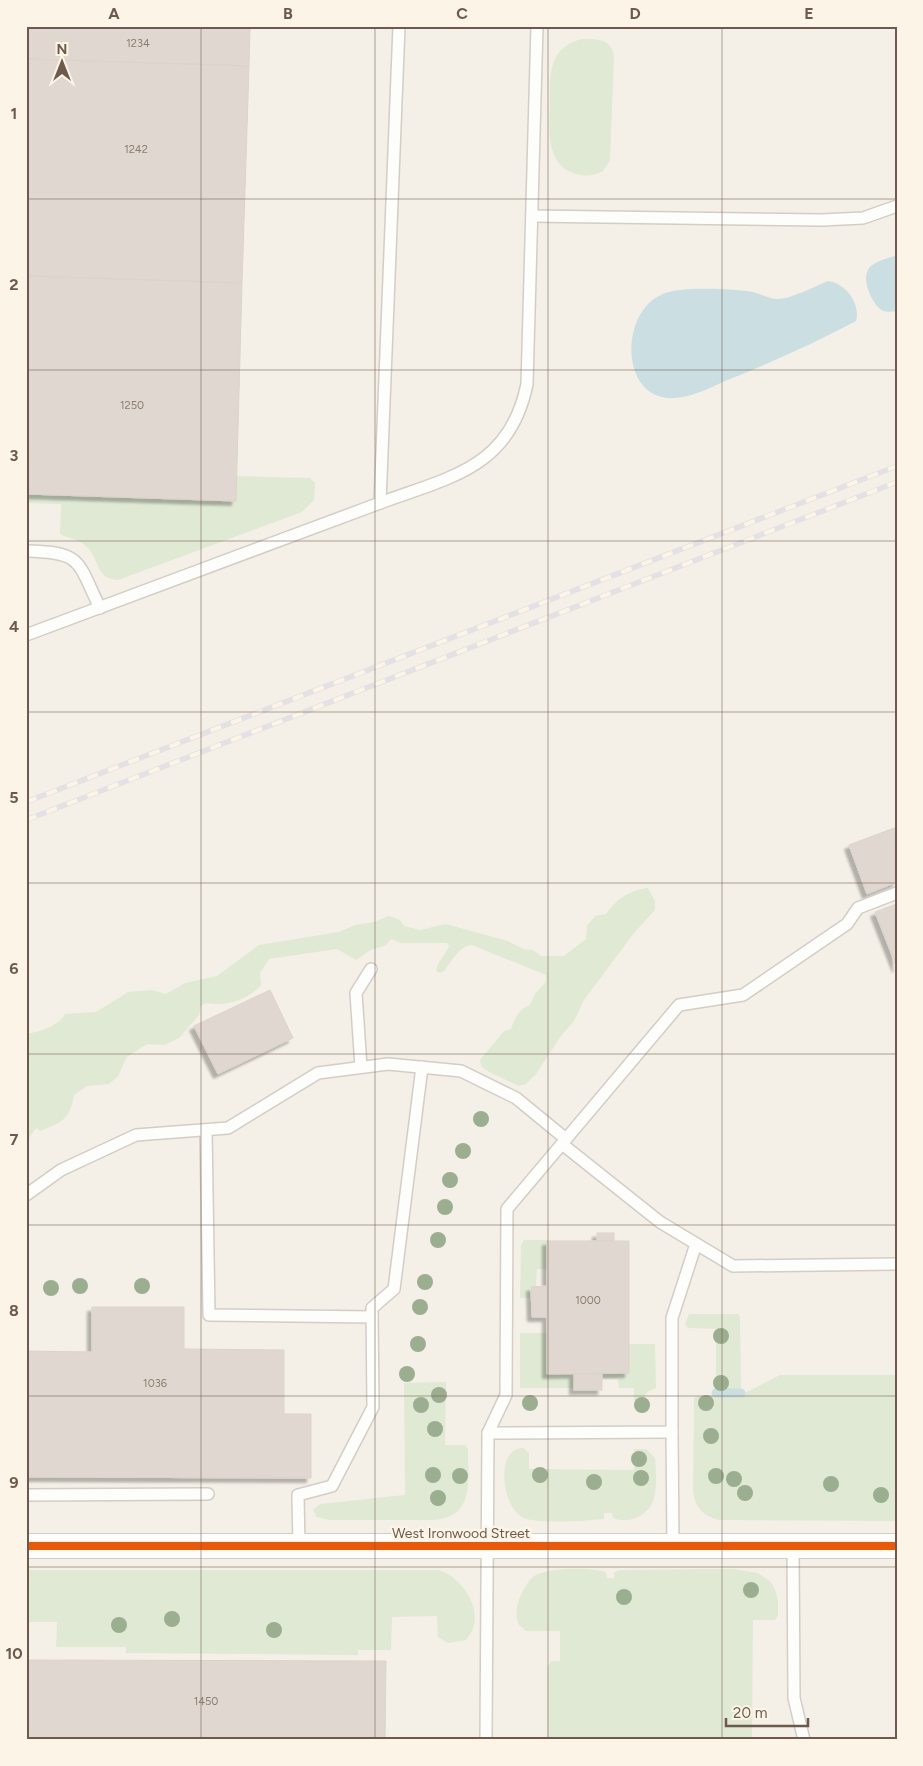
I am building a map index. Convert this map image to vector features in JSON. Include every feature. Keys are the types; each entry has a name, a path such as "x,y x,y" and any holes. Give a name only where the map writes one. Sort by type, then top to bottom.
{"street":[{"name":"West Ironwood Street","path":"26,1546 897,1546"}],"lane":[{"path":"380,503 399,26"},
{"path":"26,635 460,473 485,458 503,442 516,422 526,384 537,26"},
{"path":"532,216 822,220 862,218 897,206"},
{"path":"26,551 66,554 76,560 100,608"},
{"path":"486,1740 489,1545 488,1433 506,1395 507,1209 679,1005 743,995 846,924 858,908 897,893"},
{"path":"361,1067 356,993 372,969"},
{"path":"26,1195 61,1170 136,1135 228,1128 318,1073 388,1064 461,1072 516,1098 564,1142 660,1222 733,1266 897,1264"},
{"path":"299,1546 298,1495 332,1486 373,1407 372,1308 394,1289 422,1067"},
{"path":"206,1130 209,1315 372,1317"},
{"path":"673,1545 672,1318 696,1244"},
{"path":"488,1433 672,1432"},
{"path":"26,1495 208,1494"},
{"path":"792,1546 794,1698 804,1740"}],"green space":[{"path":"582,39 606,43 610,46 614,56 610,160 603,171 588,175 573,173 557,161 553,152 550,132 550,80 553,64 557,55 563,49 573,42"},
{"path":"236,476 310,478 315,483 314,500 302,512 118,580 111,579 102,573 92,553 85,545 60,534 61,504 26,503 26,494 235,501"},
{"path":"648,888 655,901 655,910 634,933 584,1000 574,1021 561,1036 536,1074 526,1084 519,1086 491,1073 482,1067 480,1060 504,1031 511,1029 520,1011 530,1005 535,994 546,982 546,975 472,945 460,951 444,971 440,973 436,971 449,946 447,943 401,943 391,939 386,945 369,951 356,960 337,949 269,959 260,973 261,985 252,993 228,1003 201,1006 199,1015 179,1038 165,1045 147,1044 127,1057 118,1076 109,1084 87,1086 74,1095 70,1110 64,1119 40,1131 36,1128 26,1142 26,1034 53,1025 65,1014 96,1012 128,992 152,990 166,994 185,983 217,976 259,945 339,932 355,925 374,922 389,916 400,920 404,926 420,930 446,924 508,941 523,949 533,950 541,956 564,956 586,939 587,926 595,916 606,914 614,904 629,893"},
{"path":"524,1240 550,1240 547,1241 547,1269 537,1269 536,1287 530,1287 530,1298 520,1298 521,1245"},
{"path":"689,1314 738,1314 740,1316 741,1392 716,1392 716,1329 688,1328 685,1324"},
{"path":"520,1333 547,1333 547,1374 574,1374 574,1388 520,1388"},
{"path":"629,1344 655,1344 656,1388 647,1392 639,1401 634,1401 634,1388 619,1388 618,1379 602,1379 602,1374 629,1373"},
{"path":"780,1375 897,1375 897,1521 720,1520 714,1519 701,1510 695,1501 693,1490 694,1398 697,1396 741,1395"},
{"path":"446,1382 445,1445 465,1445 468,1449 468,1484 463,1504 457,1512 434,1520 330,1520 317,1517 313,1510 320,1504 405,1495 404,1383"},
{"path":"523,1448 529,1453 529,1469 634,1470 634,1449 646,1449 655,1458 656,1489 652,1504 643,1514 626,1520 613,1518 612,1513 604,1513 604,1519 586,1521 551,1521 524,1518 516,1512 510,1503 504,1479 508,1458 514,1451"},
{"path":"559,1569 599,1570 606,1572 607,1578 614,1578 614,1572 621,1570 733,1569 758,1573 771,1582 778,1602 778,1615 775,1620 753,1620 752,1740 547,1740 547,1668 551,1661 560,1661 560,1631 526,1631 519,1625 517,1614 518,1602 528,1582 534,1576"},
{"path":"26,1570 439,1570 457,1581 465,1590 474,1610 475,1620 466,1640 448,1643 438,1637 437,1616 392,1617 391,1650 358,1650 358,1655 126,1653 126,1647 56,1647 57,1622 26,1622"}],"shaded area":[{"path":"897,255 897,311 889,312 880,309 872,298 867,287 866,275 874,264"},
{"path":"828,281 840,286 850,295 856,307 856,321 808,345 707,389 675,398 657,395 643,386 635,371 632,354 633,335 638,318 649,304 663,294 682,290 721,289 753,292 778,299 796,295"}],"building":[{"path":"26,26 250,26 249,66 26,59"},
{"path":"26,59 249,66 242,283 26,276"},
{"path":"26,276 242,283 236,501 26,494"},
{"path":"897,827 897,882 867,894 849,845"},
{"path":"897,904 897,968 875,912"},
{"path":"270,990 293,1038 218,1074 194,1026"},
{"path":"597,1233 614,1233 614,1241 597,1241"},
{"path":"547,1241 629,1241 629,1373 547,1374"},
{"path":"547,1286 547,1317 532,1317 531,1287"},
{"path":"92,1307 184,1307 184,1349 284,1350 284,1414 311,1414 311,1478 26,1477 26,1351 92,1352"},
{"path":"574,1374 602,1374 602,1390 574,1390"},
{"path":"26,1660 386,1661 385,1740 26,1740"}],"waterway":[{"path":"716,1393 741,1393"}],"railway":[{"path":"26,802 897,466"},
{"path":"26,820 897,482"}],"cycle path":[{"path":"26,1546 897,1546"}]}
